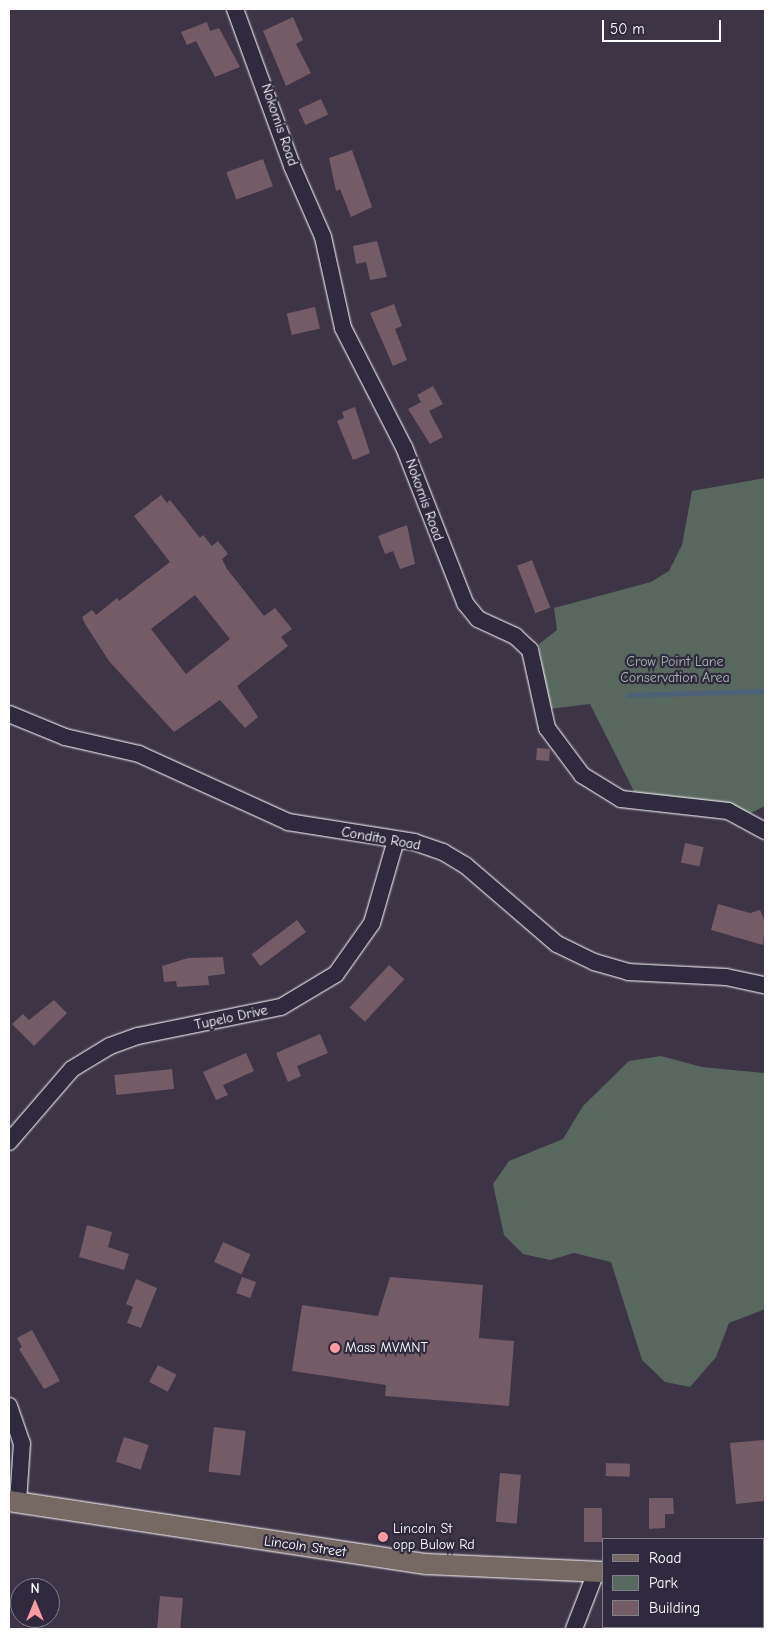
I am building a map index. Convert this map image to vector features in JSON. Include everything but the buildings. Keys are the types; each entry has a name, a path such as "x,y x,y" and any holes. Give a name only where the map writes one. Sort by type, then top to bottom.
{"main road":[{"name":"Lincoln Street","path":"14,1502 426,1564 599,1572"}],"street":[{"name":"Nokomis Road","path":"235,9 292,166 323,237 342,328 394,423 468,608 478,618 515,636 530,650 547,728 582,775 621,799 728,811 765,831"},
{"name":"Condito Road","path":"9,714 65,736 138,754 288,822 396,840 443,852 465,865 557,944 594,962 628,972 726,977 765,985"},
{"name":"Tupelo Drive","path":"9,1142 72,1069 110,1046 138,1036 281,1007 336,974 372,923 396,840"},
{"path":"9,1406 22,1444 14,1502"},
{"path":"574,1629 599,1572"}],"green space":[{"name":"Crow Point Lane Conservation Area","path":"765,478 765,806 751,813 639,801 590,704 549,709 539,644 557,630 554,608 651,582 669,571 682,545 692,491"},
{"path":"661,1056 702,1067 765,1073 765,1309 729,1323 716,1357 690,1387 665,1382 642,1360 611,1262 574,1253 550,1260 523,1254 504,1235 493,1184 509,1161 563,1139 583,1106 629,1061"}],"waterway":[{"path":"628,695 765,691"}],"place":[{"name":"Mass MVMNT","path":"335,1348"},
{"name":"Lincoln St opp Bulow Rd","path":"383,1537"}]}
